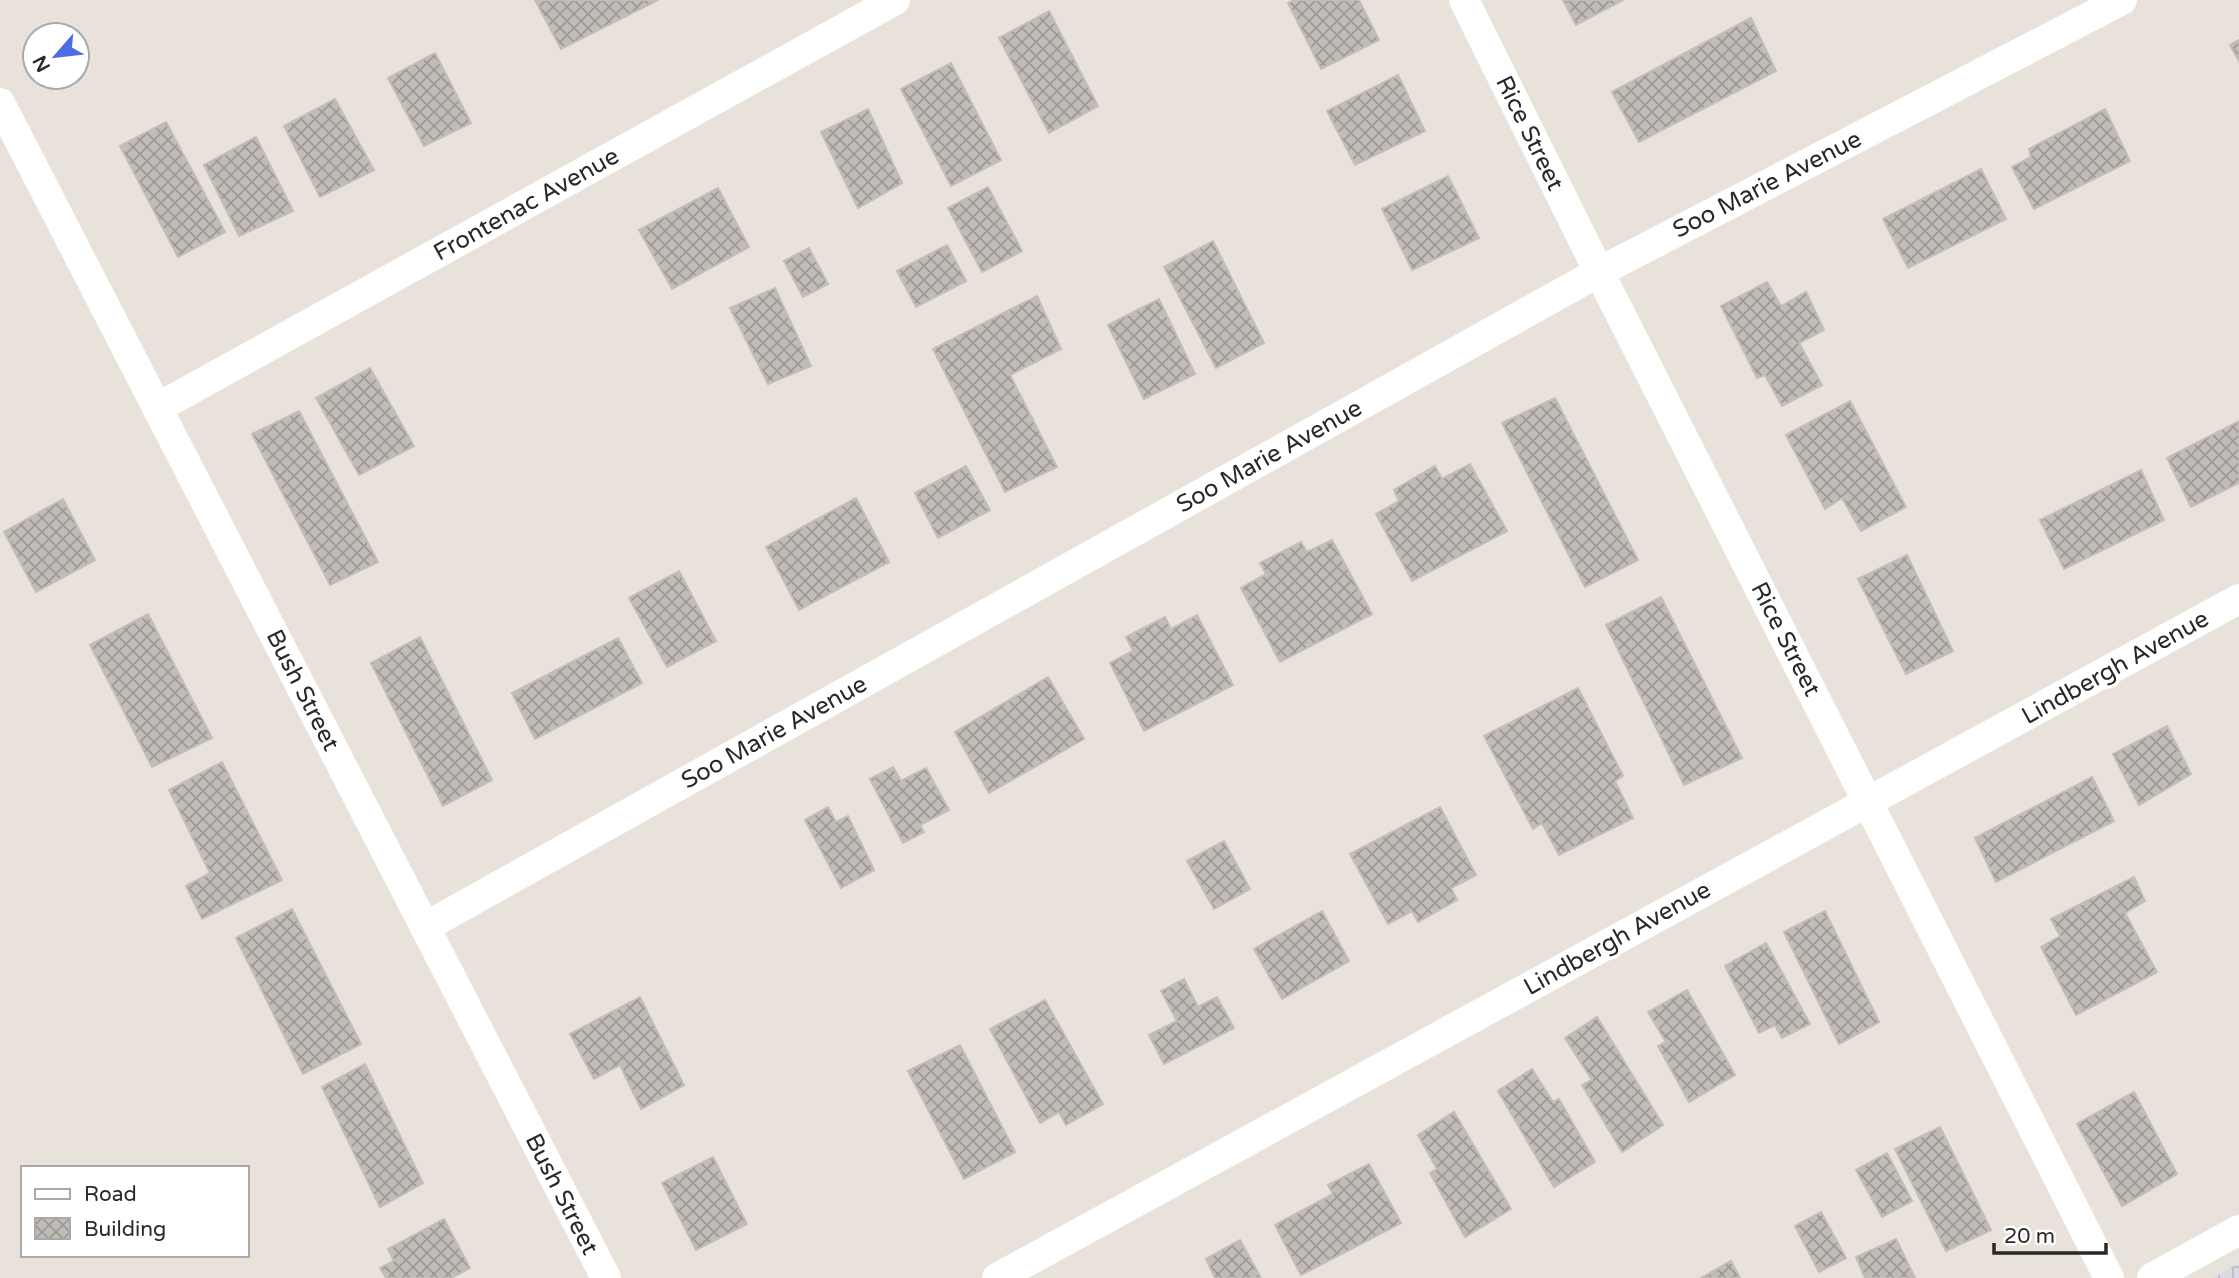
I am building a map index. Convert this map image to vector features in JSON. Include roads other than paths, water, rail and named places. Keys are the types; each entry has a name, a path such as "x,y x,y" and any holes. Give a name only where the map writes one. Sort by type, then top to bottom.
{"street":[{"name":"Frontenac Avenue","path":"157,408 895,0"},
{"name":"Rice Street","path":"1464,0 2109,1278"},
{"name":"Soo Marie Avenue","path":"425,927 1599,272 2122,0"},
{"name":"Bush Street","path":"0,103 606,1278"},
{"name":"Lindbergh Avenue","path":"996,1278 2239,599"},
{"path":"2152,1278 2239,1230"}]}
